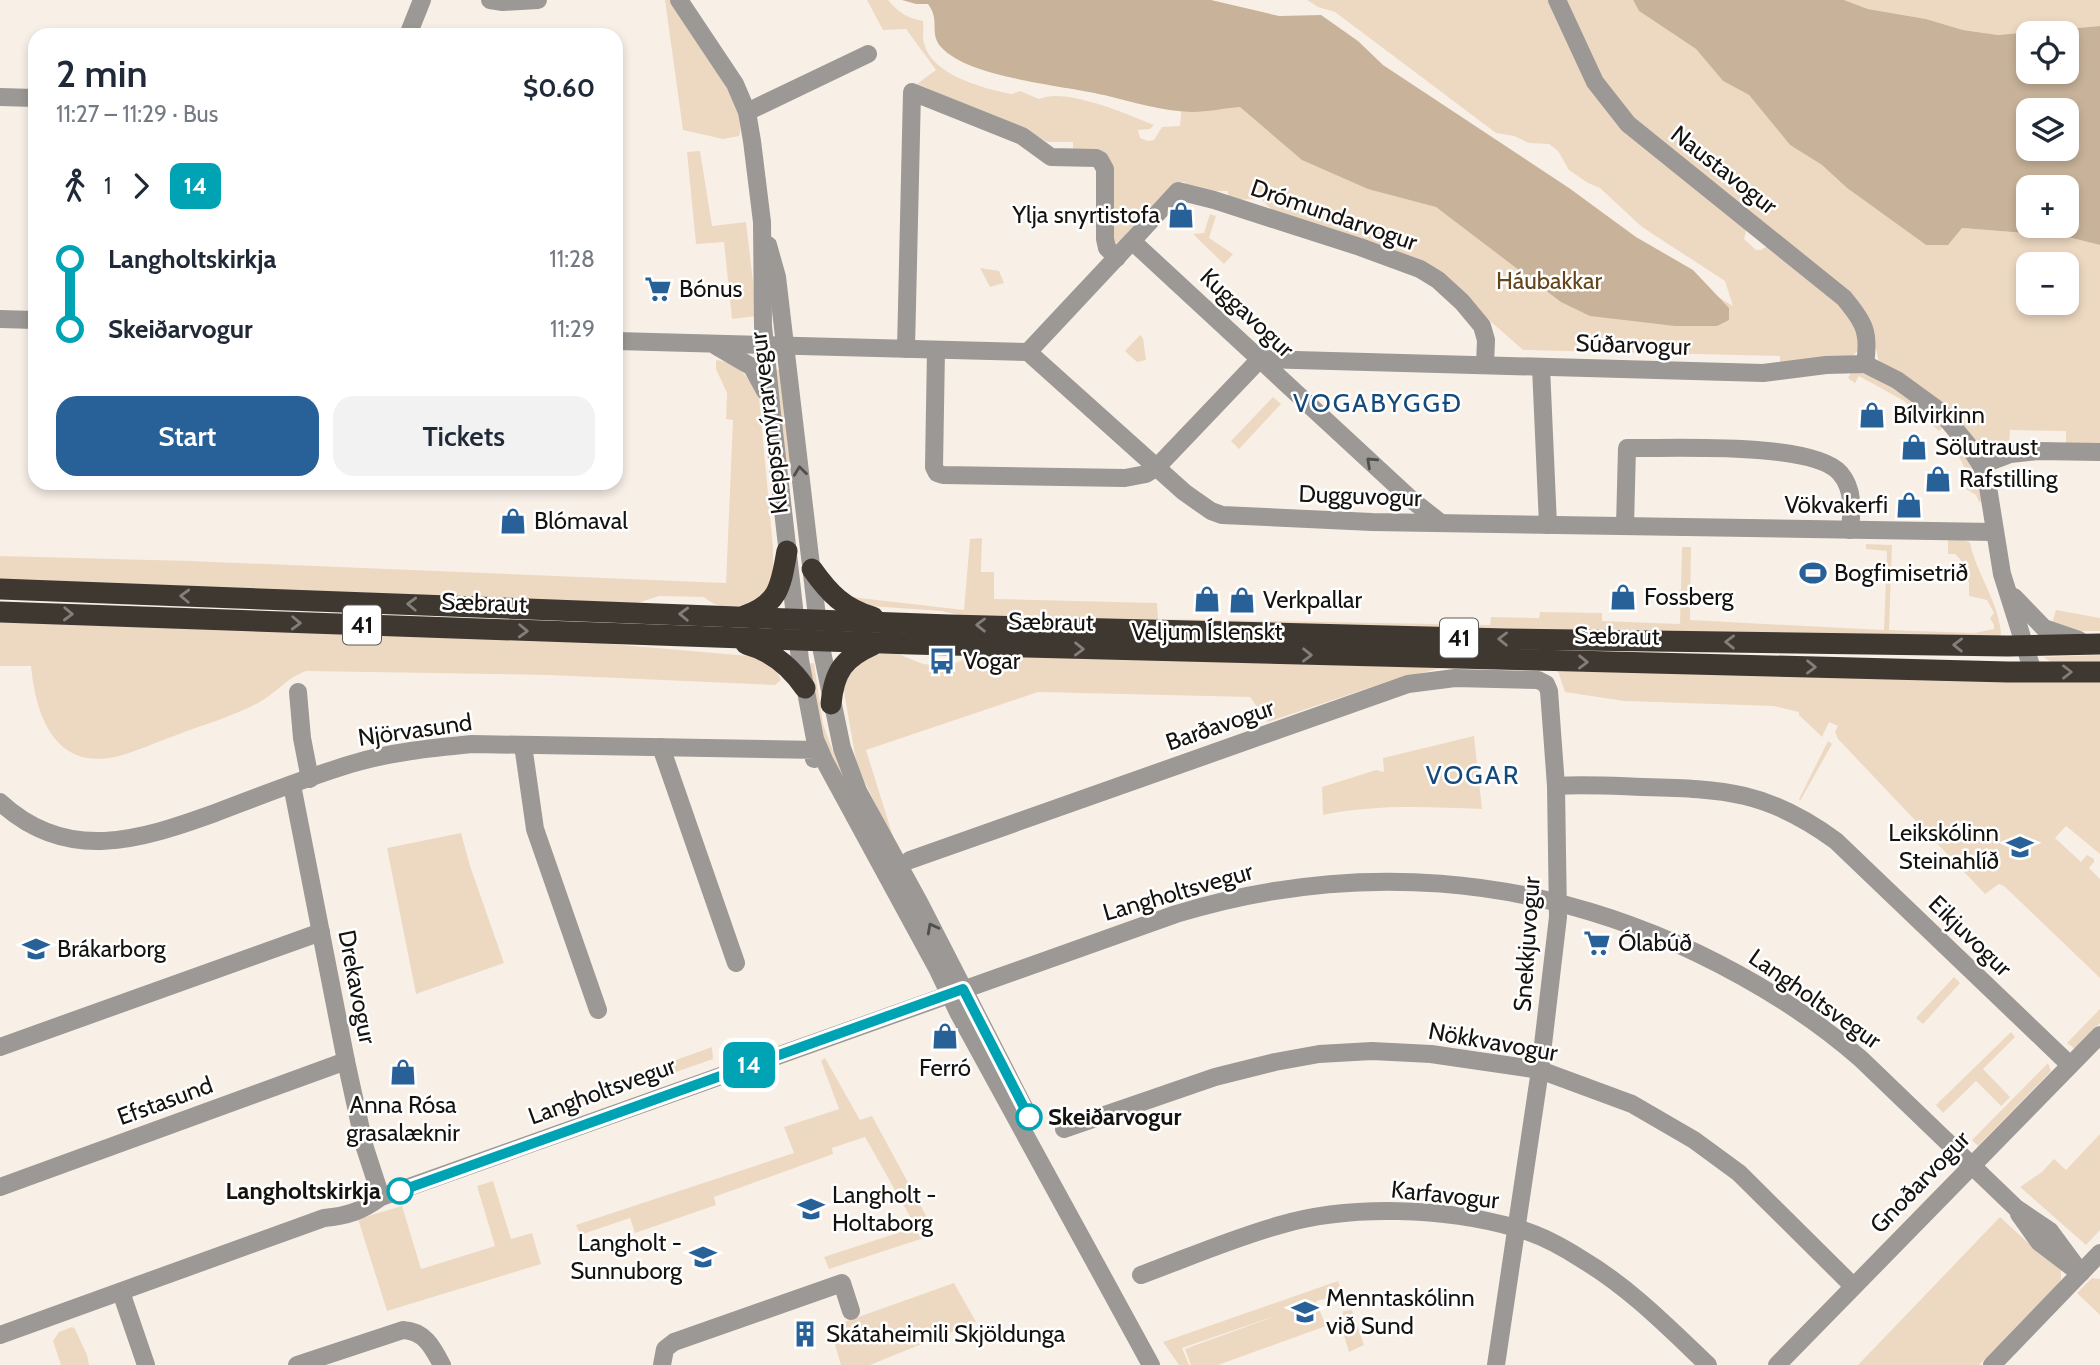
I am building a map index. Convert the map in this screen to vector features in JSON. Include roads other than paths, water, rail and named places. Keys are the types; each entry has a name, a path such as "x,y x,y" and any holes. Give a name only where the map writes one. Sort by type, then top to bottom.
{"highway":[{"path":"741,617 765,607 780,588 787,551"},
{"path":"812,569 826,589 845,606 892,623"},
{"name":"Sæbraut","path":"0,589 741,617 796,630"},
{"name":"Sæbraut","path":"0,612 724,638 892,623 1507,639 2026,646 2097,644"},
{"name":"Sæbraut","path":"819,631 877,643 2100,672"},
{"path":"724,638 758,647 777,658 794,671 805,688"},
{"path":"831,704 834,683 846,661 877,643"}],"street":[{"path":"411,28 422,0"},
{"path":"490,0 538,0"},
{"name":"Kleppsmýrarvegur","path":"679,0 735,84 747,112 762,222 765,346 796,630"},
{"name":"Naustavogur","path":"1557,0 1590,72 1628,124 1844,298 1864,326 1867,349 1865,364"},
{"path":"747,112 868,54"},
{"path":"906,349 912,92 1022,136 1051,157 1100,160 1105,169 1105,239 1107,248 1117,258"},
{"path":"0,97 28,98"},
{"name":"Drómundarvogur","path":"1132,241 1178,191 1360,247 1420,269 1462,302 1485,332 1485,365"},
{"name":"Kleppsmýrarvegur","path":"762,222 777,277 819,631"},
{"path":"623,341 1028,352 1132,241"},
{"name":"Kuggavogur","path":"1132,241 1413,501 1441,523"},
{"path":"0,319 28,320"},
{"path":"713,344 752,368 764,385 772,414"},
{"path":"936,350 934,467 937,473 943,475 1125,478 1146,474 1157,467 1260,359"},
{"name":"Dugguvogur","path":"1028,352 1184,492 1211,511 1222,515 1441,523 1994,532"},
{"name":"Súðarvogur","path":"1260,359 1763,373 1834,364 1865,364 1897,380 1941,412 1968,445 1980,465 1988,487 2000,566 2033,672"},
{"path":"1541,367 1548,525"},
{"path":"1625,526 1627,448 1751,450 1809,458 1839,471 1848,484 1852,501 1850,530"},
{"path":"1980,465 2010,454 2038,451 2100,452"},
{"name":"Súðarvogur","path":"2009,592 2044,628 2066,637 2097,644"},
{"path":"796,630 819,750 812,762 913,938 956,992 1163,1365"},
{"path":"819,631 831,704 842,748 858,791 956,992 1151,1365"},
{"name":"Barðavogur","path":"910,860 1408,684 1455,678 1538,680 1546,684 1549,691"},
{"name":"Snekkjuvogur","path":"1496,1365 1540,1070 1559,917 1556,786 1549,691"},
{"path":"298,692 302,738 310,779"},
{"name":"Njörvasund","path":"0,802 19,817 47,832 78,841 111,842 163,832 292,785 393,753 472,744 819,750"},
{"path":"523,746 535,829 598,1010"},
{"path":"661,747 736,963"},
{"name":"Drekavogur","path":"292,785 346,1061 365,1148 381,1198"},
{"name":"Eikjuvogur","path":"1556,786 1706,788 1762,799 1810,822 1836,841 2070,1065"},
{"name":"Langholtsvegur","path":"0,1335 324,1218 342,1217 367,1208 381,1198 1176,914 1257,893 1320,884 1405,882 1487,889 1558,901 1671,941 1755,982 1850,1049 2015,1208 2039,1242 2081,1273"},
{"path":"0,1047 321,932"},
{"path":"913,938 923,969"},
{"name":"Gnoðarvogur","path":"1777,1365 2100,1035"},
{"name":"Nökkvavogur","path":"1064,1129 1215,1077 1320,1054 1372,1051 1431,1054 1540,1070 1632,1104 1693,1140 1739,1173 1853,1286"},
{"name":"Efstasund","path":"0,1187 346,1061"},
{"name":"Karfavogur","path":"1141,1275 1282,1224 1338,1214 1431,1214 1517,1228 1584,1260 1657,1315 1709,1365"},
{"path":"1992,1365 2100,1253"},
{"path":"662,1365 665,1349 674,1342 842,1283 851,1311"},
{"path":"116,1294 135,1365"},
{"path":"116,1294 146,1365"},
{"path":"297,1365 403,1330 415,1332 424,1338 442,1365"}],"place":[{"name":"Ylja snyrtistofa","path":"1181,215"},
{"name":"Bónus","path":"658,289"},
{"name":"Bílvirkinn","path":"1872,415"},
{"name":"Sölutraust","path":"1914,447"},
{"name":"Rafstilling","path":"1938,479"},
{"name":"Vökvakerfi","path":"1909,505"},
{"name":"Blómaval","path":"513,521"},
{"name":"Bogfimisetrið","path":"1813,573"},
{"name":"Fossberg","path":"1623,597"},
{"name":"Veljum Íslenskt","path":"1207,599"},
{"name":"Verkpallar","path":"1242,600"},
{"name":"Vogar","path":"942,661"},
{"name":"Leikskólinn Steinahlíð","path":"2020,847"},
{"name":"Ólabúð","path":"1597,943"},
{"name":"Brákarborg","path":"36,949"},
{"name":"Ferró","path":"945,1036"},
{"name":"Anna Rósa grasalæknir","path":"403,1072"},
{"name":"Skeiðarvogur","path":"1029,1117"},
{"name":"Langholtskirkja","path":"400,1191"},
{"name":"Langholt - Holtaborg","path":"811,1209"},
{"name":"Langholt - Sunnuborg","path":"703,1257"},
{"name":"Menntaskólinn við Sund","path":"1305,1312"},
{"name":"Skátaheimili Skjöldunga","path":"805,1334"}],"district":[{"name":"VOGABYGGÐ","path":"1378,403"},
{"name":"VOGAR","path":"1473,775"}],"park label":[{"name":"Háubakkar","path":"1549,281"}]}
